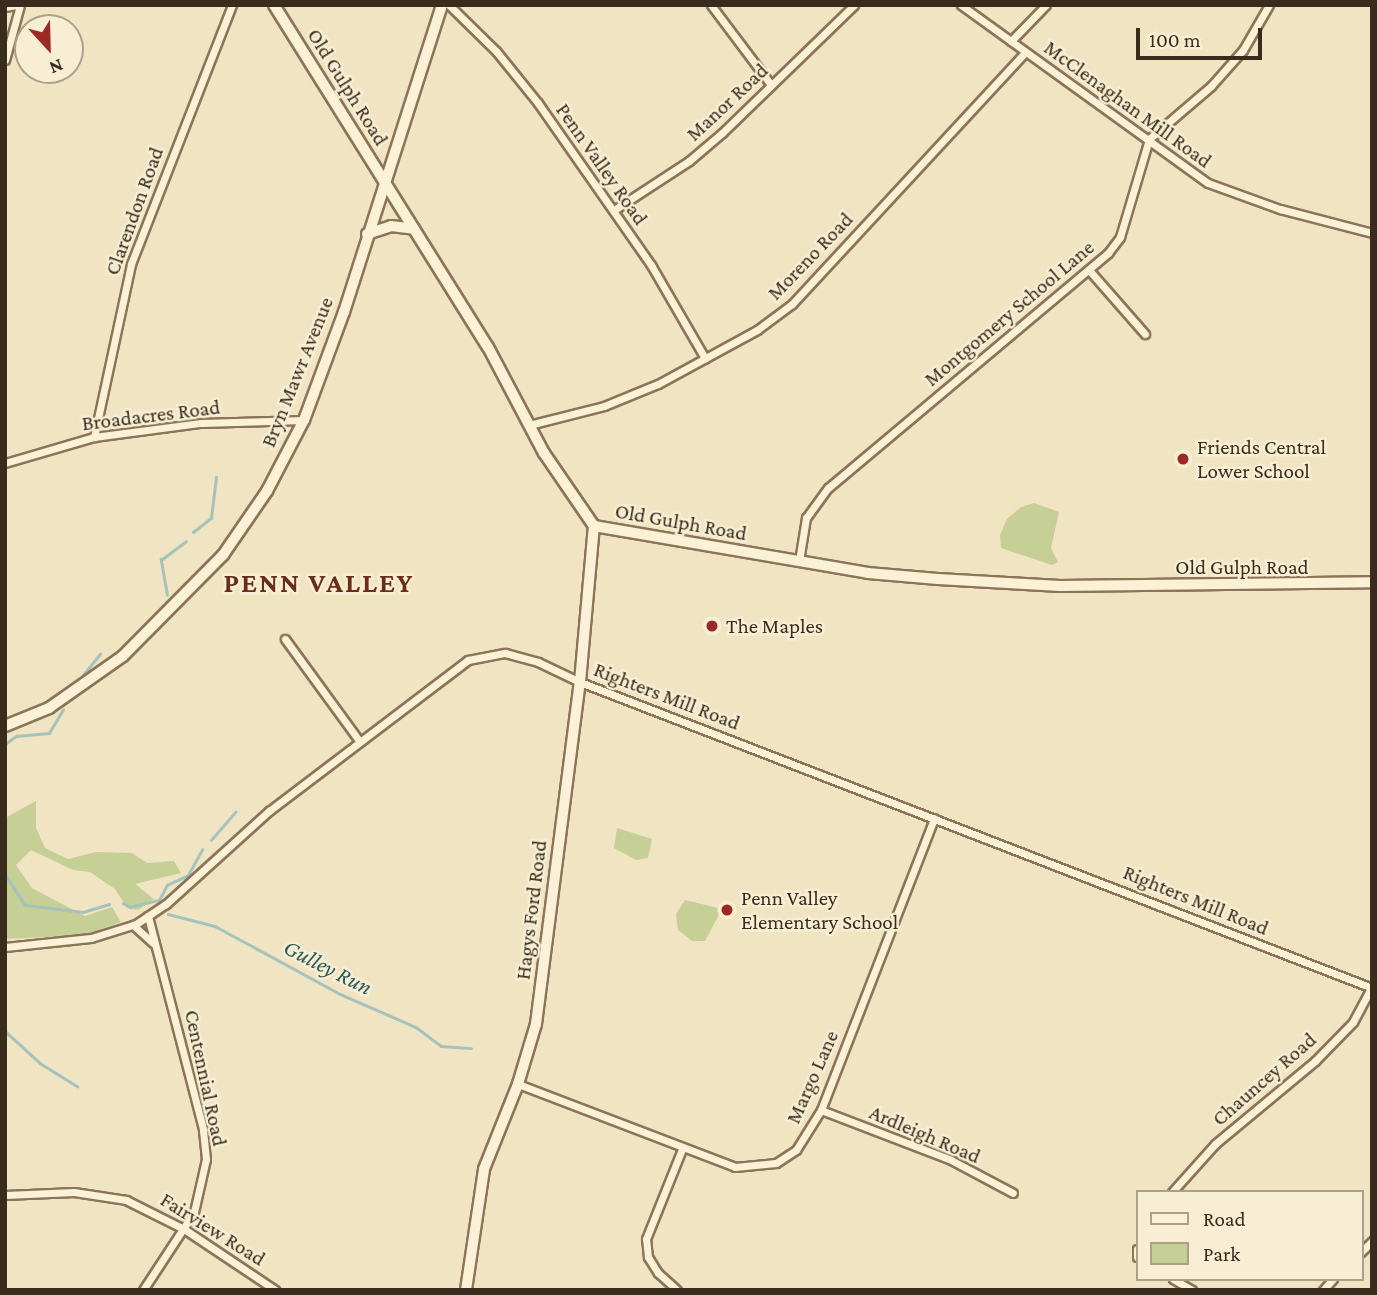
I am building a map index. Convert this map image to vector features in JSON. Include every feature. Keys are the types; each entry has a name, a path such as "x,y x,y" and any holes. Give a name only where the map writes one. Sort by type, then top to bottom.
{"street":[{"path":"5,7 18,5 5,60"},
{"name":"Clarendon Road","path":"94,437 131,264 232,5"},
{"name":"Old Gulph Road","path":"274,5 488,347 528,425 594,526 868,573 1060,586 1372,582"},
{"name":"Bryn Mawr Avenue","path":"5,726 49,708 123,656 175,608 223,555 267,491 304,420 442,5"},
{"name":"Penn Valley Road","path":"449,5 496,51 538,103 614,210 705,358"},
{"path":"711,5 771,85"},
{"name":"Manor Road","path":"614,210 689,161 854,5"},
{"path":"961,5 1011,41 1046,5"},
{"path":"1149,139 1211,86 1243,50 1269,5"},
{"name":"McClenaghan Mill Road","path":"1011,41 1208,183 1280,209 1372,233"},
{"name":"Moreno Road","path":"528,425 632,396 705,358 792,304 1025,52"},
{"name":"Montgomery School Lane","path":"799,561 806,518 828,488 1089,270 1120,237 1149,139"},
{"path":"367,234 391,226 414,229"},
{"path":"1089,270 1145,334"},
{"name":"Broadacres Road","path":"5,463 94,437 201,424 304,420"},
{"name":"Hagys Ford Road","path":"466,1290 484,1169 518,1084 536,1024 580,682 594,526"},
{"path":"285,639 360,742"},
{"name":"Righters Mill Road","path":"5,947 91,938 133,925 148,916 269,811 468,660 518,655 580,682 1371,988"},
{"name":"Margo Lane","path":"518,1084 682,1149 735,1167 776,1163 796,1150 821,1110 934,818"},
{"name":"Centennial Road","path":"144,1290 184,1229 203,1186 205,1143 148,916"},
{"path":"133,925 153,943"},
{"name":"Chauncey Road","path":"1174,1190 1215,1144 1325,1051 1353,1022 1371,988"},
{"name":"Ardleigh Road","path":"821,1110 951,1160 1013,1194"},
{"path":"677,1290 658,1273 648,1257 646,1239 682,1149"},
{"name":"Fairview Road","path":"5,1195 100,1194 150,1209 275,1290"}],"green space":[{"path":"1034,503 1059,512 1051,548 1058,562 1052,565 1001,548 1000,535 1007,519 1021,507"},
{"path":"36,801 36,828 45,848 68,859 96,852 132,853 147,863 174,861 181,873 135,884 154,899 138,910 127,908 115,889 90,872 73,870 31,850 16,865 32,888 85,916 112,907 121,922 85,935 5,939 5,818"},
{"path":"617,828 652,839 648,858 636,860 614,848"},
{"path":"685,900 722,909 705,941 692,941 678,930 676,914"}],"waterway":[{"path":"193,532 211,518 216,477"},
{"path":"167,595 161,560 186,541"},
{"path":"83,675 100,654"},
{"path":"5,744 16,736 49,733 63,710"},
{"path":"211,840 235,812"},
{"path":"123,903 130,907 159,900 167,885 188,875 202,850"},
{"name":"Gulley Run","path":"5,874 25,905 83,912 109,904"},
{"name":"Gulley Run","path":"168,914 215,926 340,994 416,1027 441,1046 471,1048"},
{"path":"5,1031 40,1063 77,1086"}],"place":[{"name":"Friends Central Lower School","path":"1183,459"},
{"name":"The Maples","path":"712,626"},
{"name":"Penn Valley Elementary School","path":"727,910"}],"district":[{"name":"PENN VALLEY","path":"319,583"}]}
